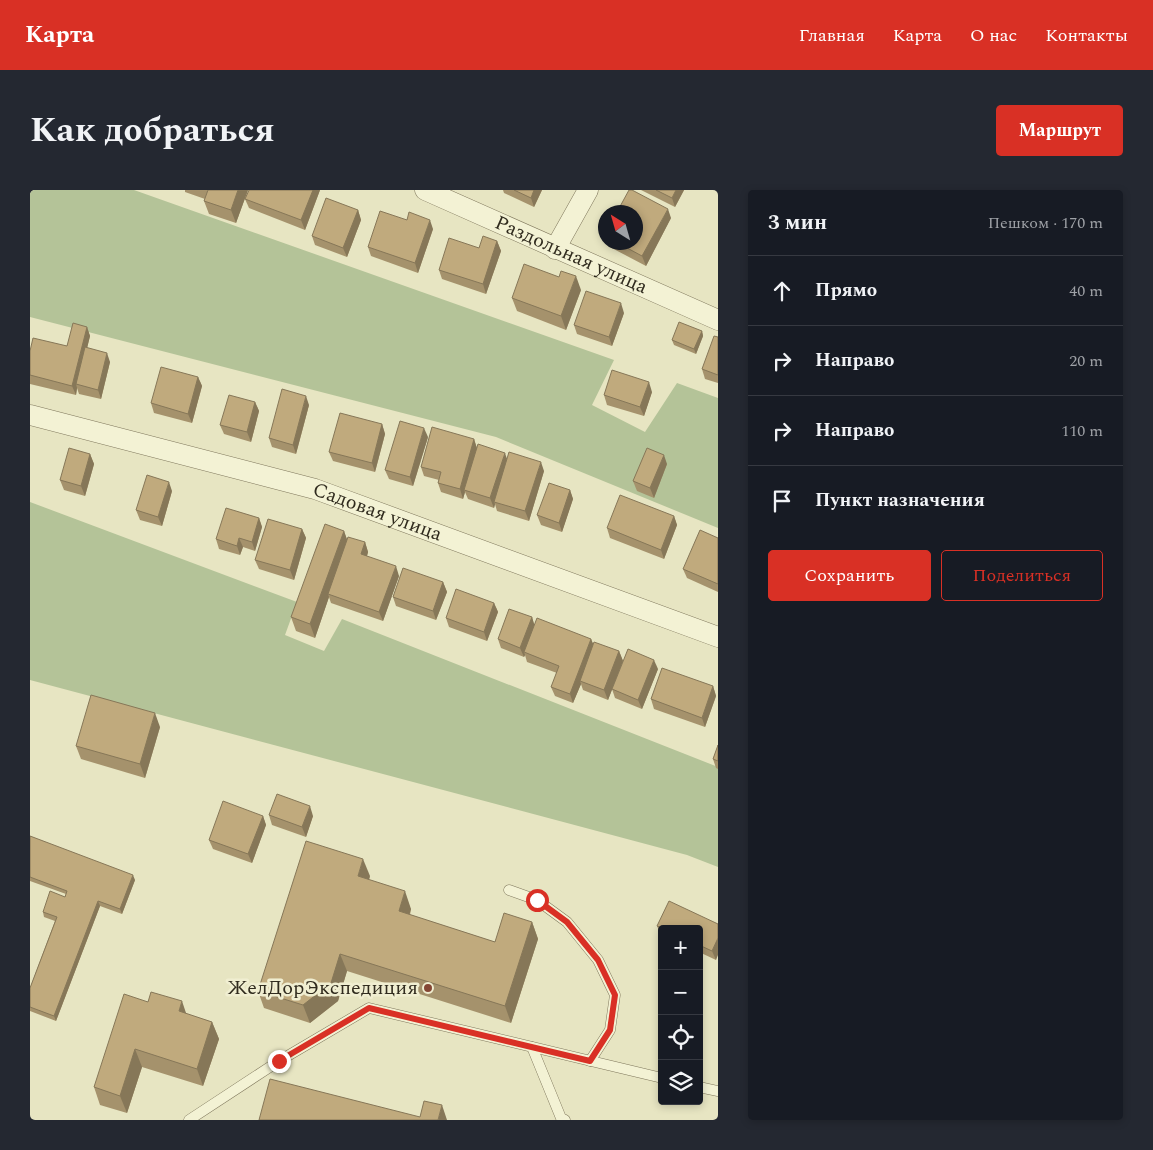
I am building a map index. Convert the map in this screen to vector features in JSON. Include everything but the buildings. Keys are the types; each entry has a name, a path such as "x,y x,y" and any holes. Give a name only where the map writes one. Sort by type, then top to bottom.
{"street":[{"name":"Раздольная улица","path":"425,190 718,320"},
{"path":"555,249 588,190"},
{"name":"Садовая улица","path":"30,415 316,488 718,637"}],"lane":[{"path":"509,890 537,900 567,922 598,960 615,995 610,1030 590,1061"},
{"path":"189,1120 279,1061 369,1008 658,1077"},
{"path":"532,1047 562,1118 565,1120"},
{"path":"703,1088 718,1092"}],"green space":[{"path":"30,190 134,190 614,360 592,405 645,432 677,383 718,398 718,528 496,437 30,317"},
{"path":"30,502 297,602 285,635 324,651 342,619 718,767 718,867 687,855 30,680"}],"place":[{"name":"ЖелДорЭкспедиция","path":"428,988"}],"route":[{"path":"279,1061 369,1008 590,1061 610,1030 615,995 598,960 567,922 537,900"}]}
